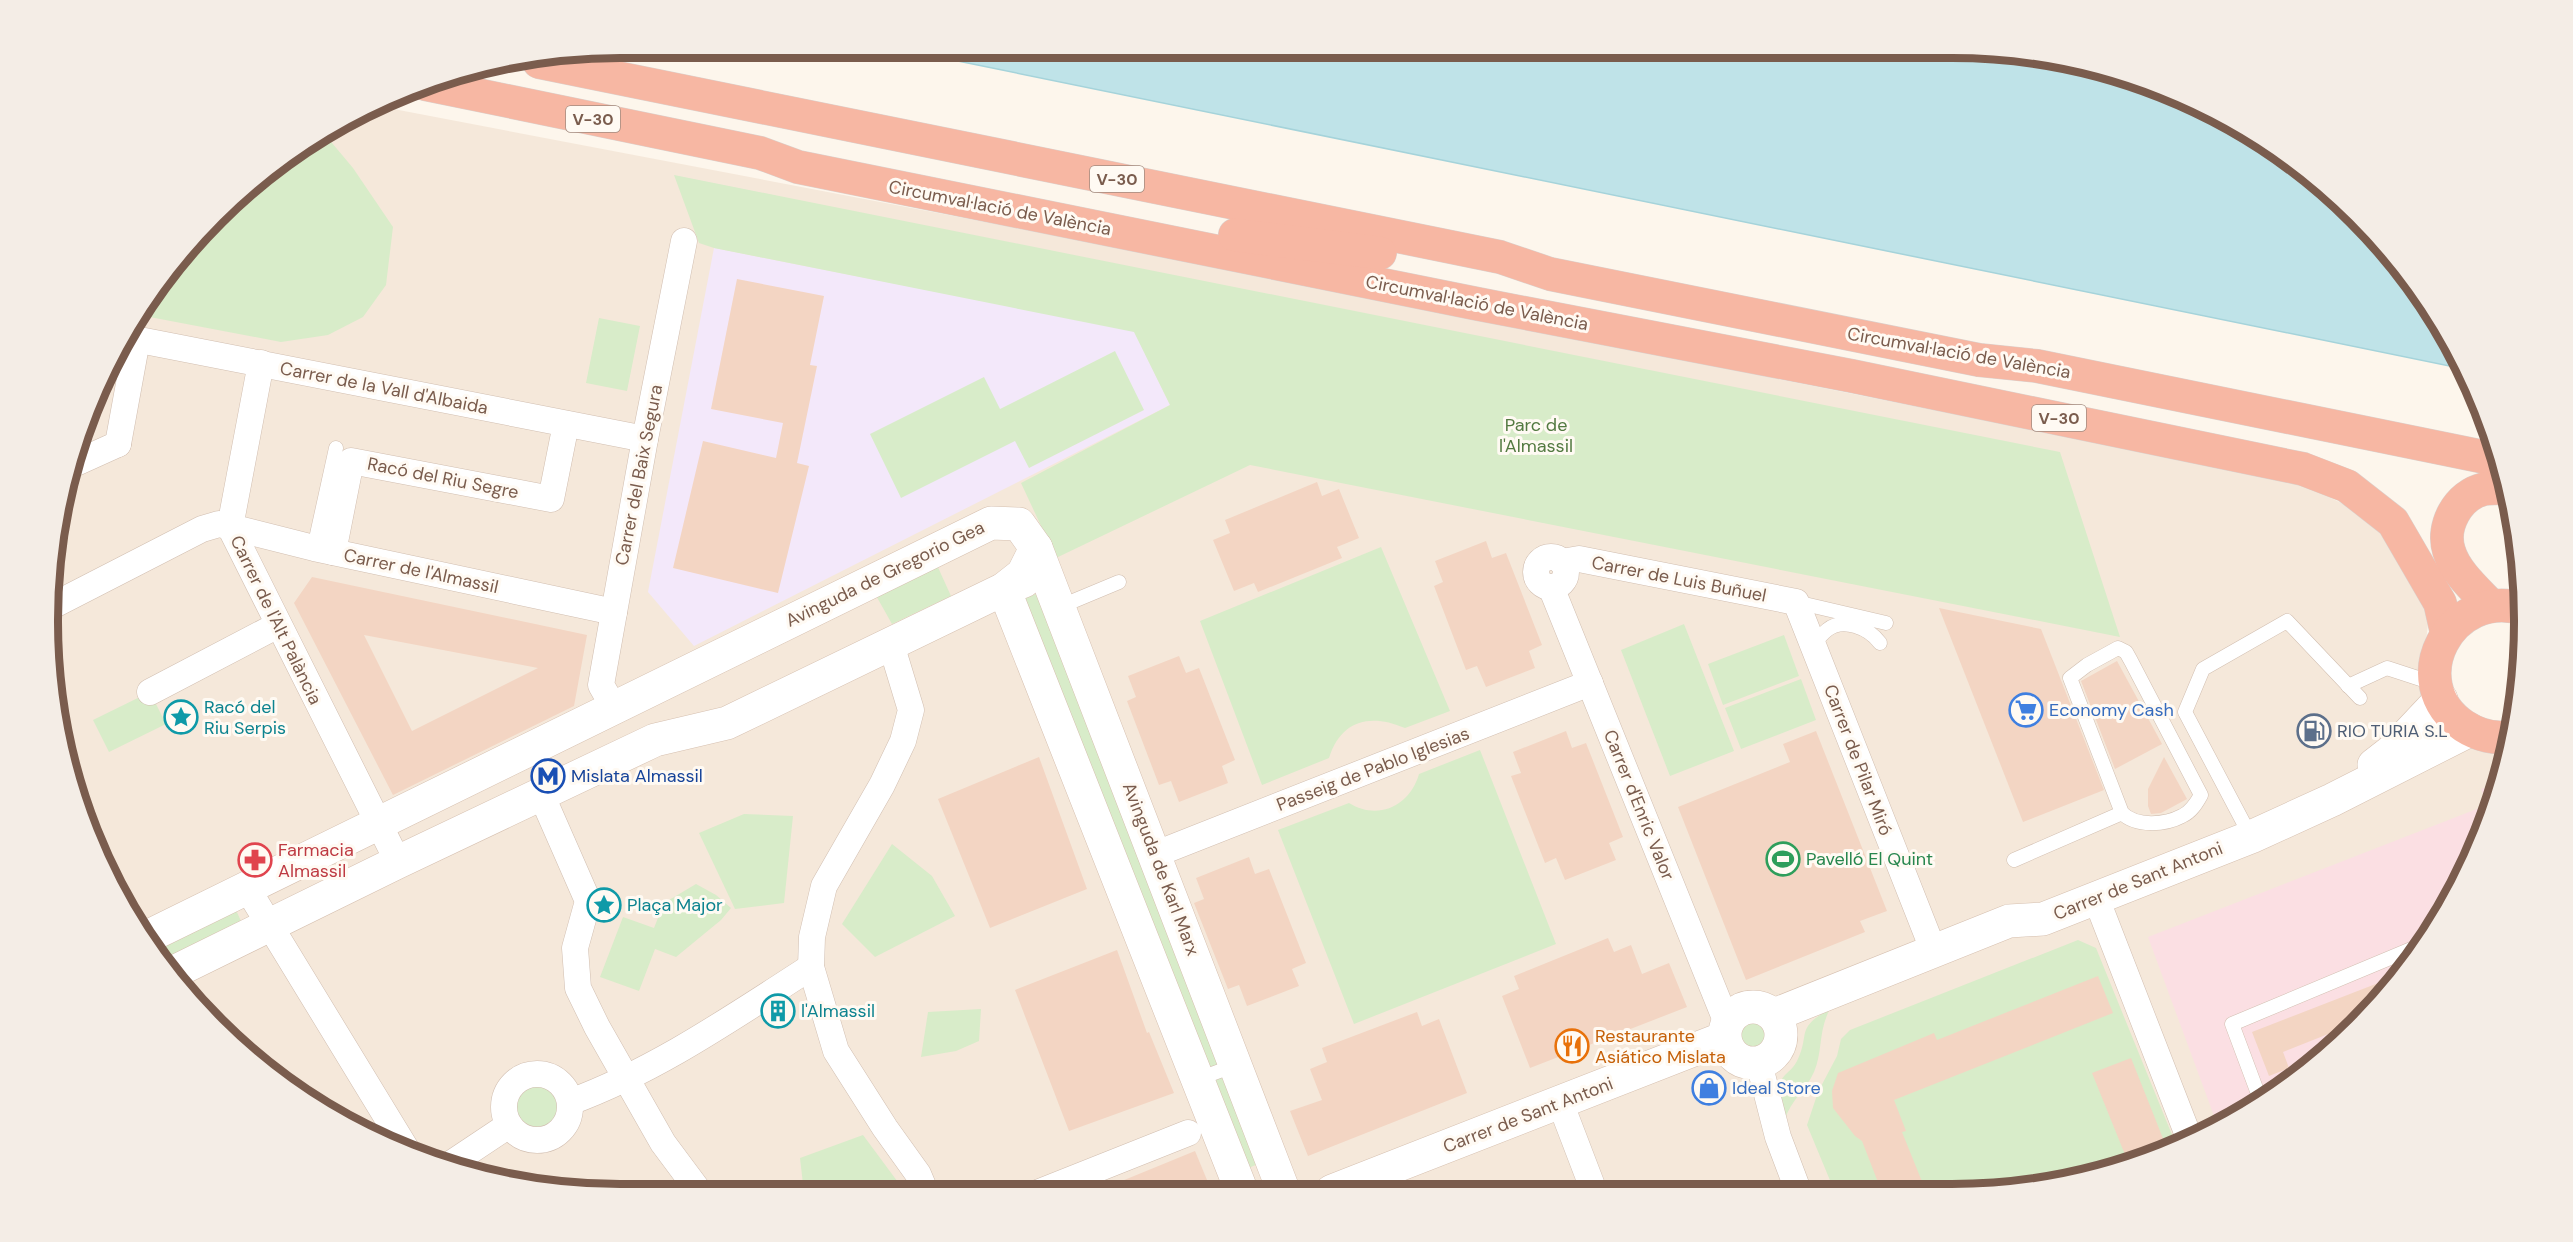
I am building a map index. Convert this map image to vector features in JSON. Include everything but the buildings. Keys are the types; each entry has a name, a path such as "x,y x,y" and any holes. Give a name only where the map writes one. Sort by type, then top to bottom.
{"highway":[{"name":"Circumval·lació de València","path":"546,63 1500,257 1550,274 1979,360 2048,368 2490,458"},
{"name":"Circumval·lació de València","path":"442,87 760,153 798,167 821,172 1466,302 1852,376 2303,469 2347,486 2393,522 2440,603 2446,634"},
{"path":"760,153 801,156 1180,229 1374,252 1501,276 1550,274"},
{"path":"2491,606 2465,579 2449,552 2446,529 2466,498 2483,490 2498,489"},
{"path":"2503,737 2495,737 2470,730 2448,711 2438,692 2437,657 2446,634 2463,617 2491,606 2514,607"}],"street":[{"name":"Carrer del Baix Segura","path":"613,706 601,685 645,439 684,241"},
{"name":"Carrer de la Vall d'Albaida","path":"134,340 645,439"},
{"path":"117,444 129,350"},
{"name":"Carrer de l'Alt Palància","path":"261,363 230,527 398,862"},
{"name":"Racó del Riu Segre","path":"324,550 351,461 551,499 566,423"},
{"path":"89,438 117,444"},
{"path":"82,460 117,444"},
{"name":"Avinguda de Gregorio Gea","path":"153,934 613,706 991,523 1019,524 1036,548"},
{"name":"Carrer de l'Almassil","path":"59,602 202,529 219,524 324,550 614,612"},
{"path":"1004,590 1023,574 1036,548"},
{"name":"Avinguda de Karl Marx","path":"1036,548 1236,1065 1219,1110 1240,1184"},
{"name":"Carrer de Luis Buñuel","path":"1562,562 1579,559 1796,602"},
{"name":"Carrer d'Enric Valor","path":"1562,562 1566,571 1563,580 1551,587 1725,1030"},
{"path":"180,969 398,862 655,740 727,723 1029,579 1054,595"},
{"name":"Avinguda de Karl Marx","path":"1004,590 1198,1079 1219,1110 1278,1184"},
{"name":"Carrer de Pilar Miró","path":"1796,602 1934,952"},
{"path":"150,692 278,625"},
{"path":"894,654 910,710 903,741 882,785 824,886 812,937 811,967 836,1051 885,1128 918,1174 922,1184"},
{"name":"Passeig de Pablo Iglesias","path":"1156,854 1590,683"},
{"name":"Carrer de Sant Antoni","path":"2332,800 2392,751 2438,692"},
{"name":"Carrer de Sant Antoni","path":"1774,1015 2009,921 2043,919 2251,837 2332,800 2470,730"},
{"path":"545,803 588,902 576,948 578,988 597,1027 663,1143 694,1184"},
{"path":"247,888 399,1138"},
{"path":"2096,898 2187,1132"},
{"path":"570,1102 627,1079 713,1031 811,967"},
{"path":"1749,1006 1758,1006 1774,1015 1779,1021 1781,1040 1773,1054 1759,1063 1750,1063 1734,1056 1725,1030 1732,1015 1749,1006"},
{"name":"Carrer de Sant Antoni","path":"1380,1183 1725,1030"},
{"path":"1759,1063 1778,1137 1796,1184"},
{"path":"541,1074 560,1083 570,1102 570,1113 566,1124 549,1139 537,1141 526,1139 516,1133 504,1115 507,1094 512,1085 530,1075 541,1074"},
{"path":"1560,1102 1591,1184"},
{"path":"1055,1184 1219,1110"},
{"path":"458,1159 509,1125"}],"lane":[{"path":"324,550 336,448"},
{"path":"1054,595 1119,582"},
{"path":"1796,602 1886,623"},
{"path":"2251,837 2184,712 2203,669 2287,621 2360,698"},
{"path":"1813,645 1828,629 1840,625 1866,629 1880,643"},
{"path":"2118,648 2126,652 2201,795 2195,807 2182,816 2156,823 2129,820 2122,813 2070,678 2087,665 2118,648"},
{"path":"2348,686 2387,668 2438,692"},
{"path":"2014,861 2122,813"},
{"path":"2257,1094 2232,1024 2407,951"},
{"path":"1198,1079 1236,1065"},
{"path":"1105,1157 1219,1110"}],"shaded area":[{"path":"390,108 1168,257 2304,484 2380,523 2430,605 2424,660 2429,698 2501,745 2485,802 2472,836 2456,870 2420,934 2375,992 2350,1019 2323,1044 2265,1089 2201,1125 2167,1141 2098,1164 2025,1179 1952,1184 621,1184 548,1179 511,1173 440,1154 406,1141 372,1125 308,1089 250,1044 223,1019 198,992 153,934 117,870 101,836 88,802 69,731 63,694 58,621 63,548 69,511 88,440 117,372 153,308 198,250 250,198 308,153"},
{"path":"714,248 1134,331 1170,405 694,646 648,592"},
{"path":"2490,786 2485,801 2481,789"},
{"path":"2483,806 2472,836 2439,902 2420,934 2375,992 2323,1044 2294,1067 2265,1089 2215,1118 2148,937"}],"green space":[{"path":"330,140 353,168 393,227 386,285 363,317 328,335 281,342 148,317 198,250 223,223 279,175"},
{"name":"Parc de l'Almassil","path":"674,175 2060,452 2120,637 1250,465 1056,558 1021,483 1170,405 1134,332 714,248 699,243"},
{"path":"599,318 640,326 627,391 586,383"},
{"path":"1115,351 1144,410 1029,468 1015,441 901,498 870,434 984,377 1000,409"},
{"path":"1381,547 1450,711 1405,728 1380,721 1358,723 1341,735 1329,758 1262,785 1200,621"},
{"path":"936,563 951,596 892,624 874,592"},
{"path":"1046,590 1265,1161 1239,1172 1021,600"},
{"path":"1684,624 1734,751 1670,776 1621,650"},
{"path":"1784,635 1799,676 1723,705 1708,664"},
{"path":"1801,679 1816,720 1741,749 1725,708"},
{"path":"150,692 166,724 109,752 93,720"},
{"path":"1480,750 1556,944 1354,1024 1278,830 1349,803 1371,811 1392,807 1408,795 1419,774"},
{"path":"744,814 793,816 784,903 735,909 699,833"},
{"path":"892,844 932,876 955,916 875,957 842,924"},
{"path":"696,884 716,895 731,908 721,920 676,957 655,949 639,991 600,977 623,917 654,928 664,903"},
{"path":"235,908 246,932 175,963 161,945"},
{"path":"2078,940 2096,948 2173,1138 2133,1154 2098,1164 2025,1179 1952,1184 1832,1184 1807,1125 1818,1092 1837,1056 1841,1039 1850,1030"},
{"path":"981,1009 979,1041 956,1051 921,1057 928,1012"},
{"path":"1830,1009 1826,1017 1814,1072 1785,1119 1778,1091 1781,1080 1797,1061 1807,1027"},
{"path":"1753,1016 1760,1017 1766,1022 1771,1028 1771,1042 1766,1048 1760,1053 1753,1054 1746,1053 1740,1048 1735,1042 1734,1035 1735,1028 1740,1022 1746,1017"},
{"path":"537,1082 546,1083 553,1089 559,1096 559,1114 553,1121 546,1127 537,1128 528,1127 521,1121 515,1114 514,1105 515,1096 521,1089 528,1083"},
{"path":"863,1135 899,1184 803,1184 800,1158"}],"water":[{"path":"943,58 1952,58 2025,63 2062,69 2133,88 2167,101 2233,134 2265,153 2294,175 2350,223 2375,250 2420,308 2453,367"}],"place":[{"name":"Economy Cash","path":"2026,710"},
{"name":"Racó del Riu Serpis","path":"181,717"},
{"name":"RIO TURIA S.L","path":"2314,731"},
{"name":"Mislata Almassil","path":"548,776"},
{"name":"Pavelló El Quint","path":"1783,859"},
{"name":"Farmacia Almassil","path":"255,860"},
{"name":"Plaça Major","path":"604,905"},
{"name":"l'Almassil","path":"778,1011"},
{"name":"Restaurante Asiático Mislata","path":"1572,1046"},
{"name":"Ideal Store","path":"1709,1088"}]}
